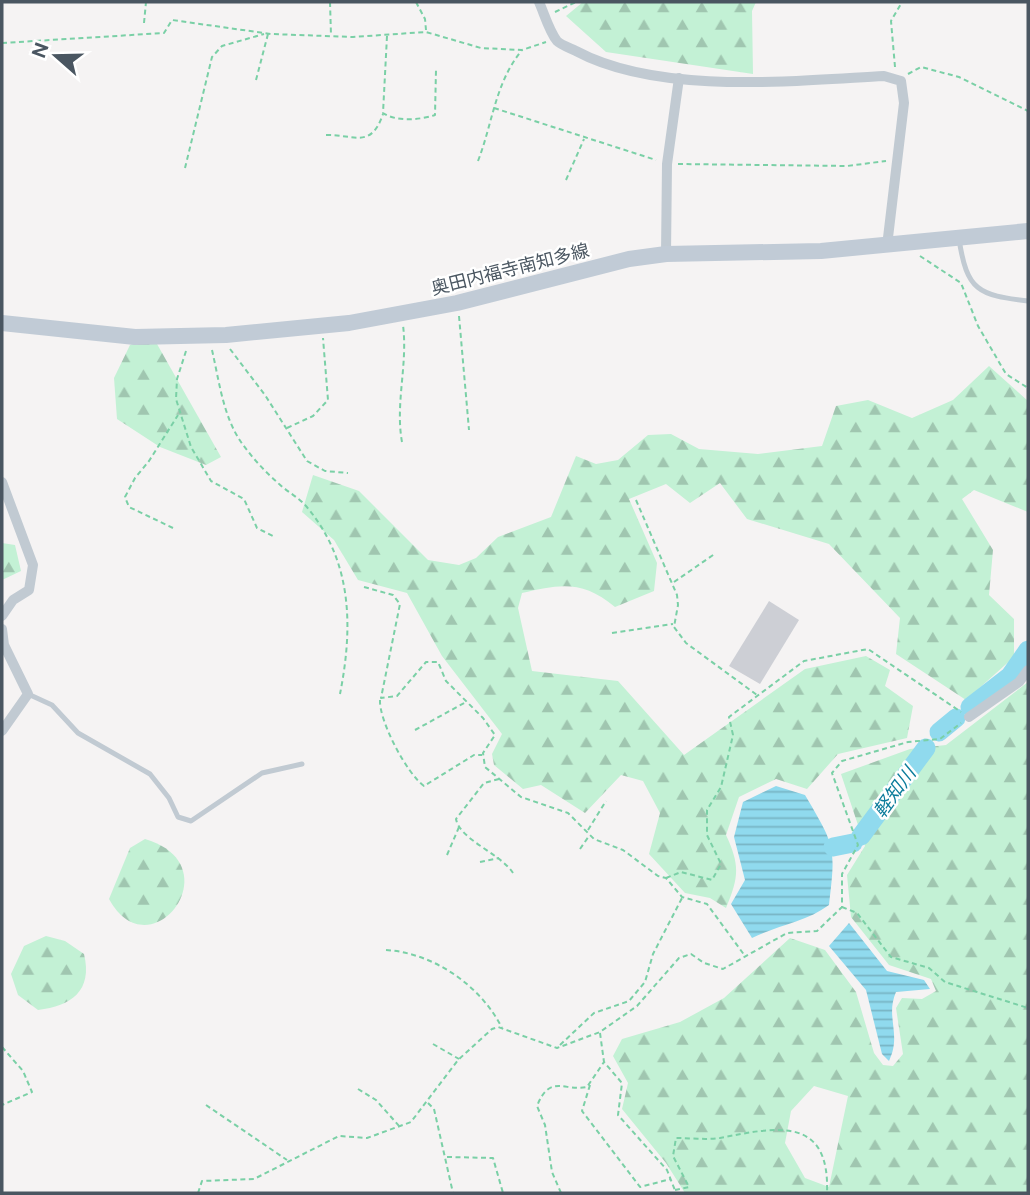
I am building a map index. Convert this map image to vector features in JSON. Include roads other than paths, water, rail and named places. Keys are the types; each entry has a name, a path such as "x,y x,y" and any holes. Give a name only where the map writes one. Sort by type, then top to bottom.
{"main road":[{"name":"奥田内福寺南知多線","path":"2,323 135,337 219,336 323,326 402,314 457,303 618,262 666,254 821,251 912,244 959,236 1028,230"}],"street":[{"path":"539,2 558,41 594,61 618,69 679,78 761,82 897,79 904,103 887,246"},
{"path":"666,254 667,164 679,78"},
{"path":"2,482 33,565 29,590 13,600 2,616"},
{"path":"2,629 4,645 28,694 2,732"},
{"path":"969,717 1019,682 1028,670"}],"lane":[{"path":"959,236 964,271 976,288 991,297 1028,301"},
{"path":"28,694 52,705 78,733 150,774 169,798 178,817 191,821 262,773 302,764"}],"water":[{"path":"776,786 805,795 828,837 832,858 829,905 811,916 752,938 731,904 745,880 734,837 743,802"},
{"path":"849,923 887,971 924,980 930,989 896,992 892,1010 894,1042 889,1061 882,1054 866,990 829,946"}],"waterway":[{"name":"軽知川","path":"970,707 1010,676 1028,650"},
{"name":"軽知川","path":"939,732 956,718"},
{"name":"軽知川","path":"861,836 926,748"},
{"name":"軽知川","path":"833,847 853,843"}]}
